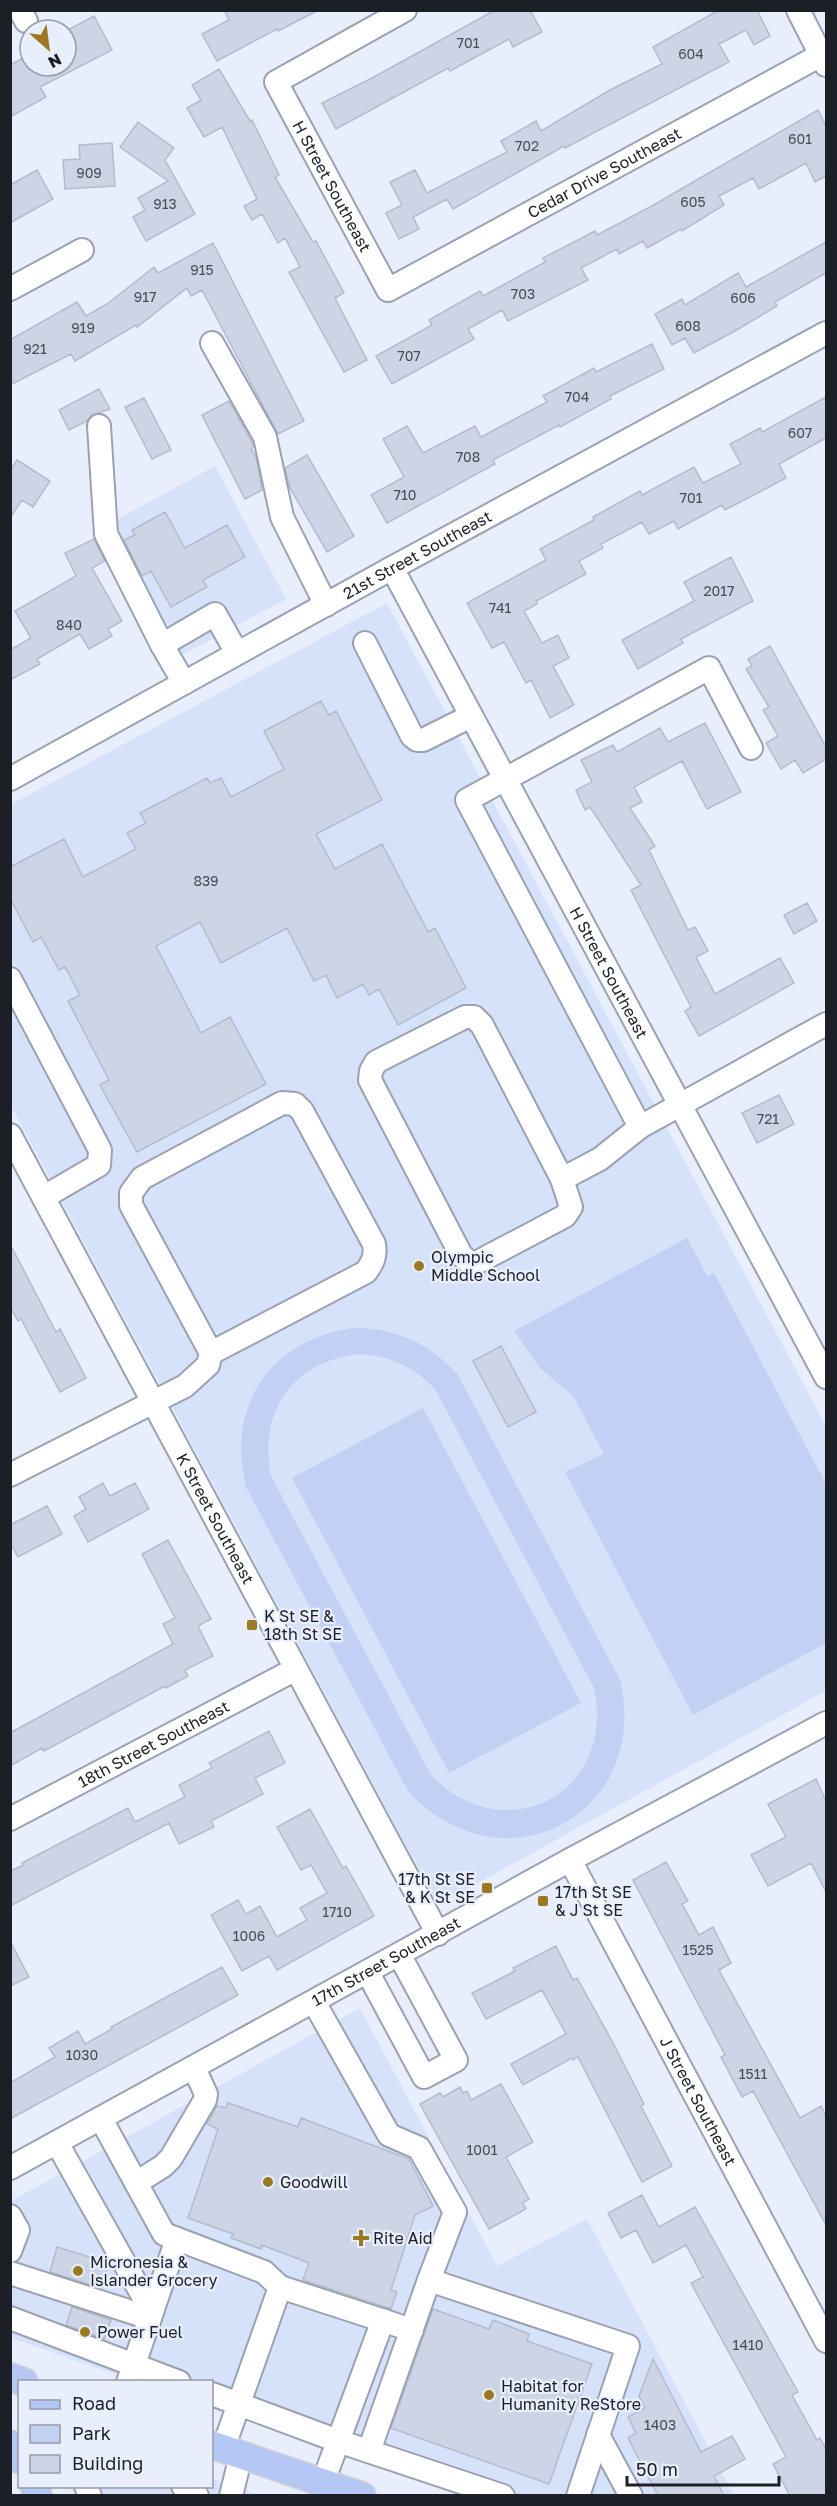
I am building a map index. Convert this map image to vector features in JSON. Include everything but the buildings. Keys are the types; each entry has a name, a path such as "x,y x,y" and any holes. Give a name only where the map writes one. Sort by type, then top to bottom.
{"main road":[{"path":"10,2444 18,2458"},
{"path":"225,2450 362,2496"}],"street":[{"name":"H Street Southeast","path":"388,290 276,82 405,10"},
{"path":"798,10 824,60"},
{"name":"Cedar Drive Southeast","path":"388,290 824,60"},
{"path":"10,289 82,250"},
{"name":"21st Street Southeast","path":"10,779 392,568 826,333"},
{"path":"212,343 265,437 282,517 326,605"},
{"path":"99,426 106,534 162,645 184,683"},
{"name":"H Street Southeast","path":"392,568 826,1377"},
{"path":"162,645 215,614 237,653"},
{"path":"365,643 412,736 417,740 423,741 471,716"},
{"path":"640,1127 467,800 709,668 751,748"},
{"path":"10,979 100,1150 99,1165 44,1197"},
{"path":"465,1017 474,1017 482,1025 562,1179 571,1207 565,1216 476,1263 469,1262 461,1255 370,1080 371,1071 376,1062 465,1017"},
{"path":"562,1179 600,1159 640,1127 679,1104 826,1024"},
{"path":"10,1475 154,1403 192,1381 208,1365 211,1353 131,1205 131,1193 136,1183 152,1173 282,1103 294,1104 302,1111 374,1244 373,1263 366,1272 211,1353"},
{"name":"K Street Southeast","path":"10,1135 438,1934"},
{"name":"18th Street Southeast","path":"10,1819 296,1669"},
{"name":"17th Street Southeast","path":"10,2168 400,1956 570,1860 826,1723"},
{"name":"J Street Southeast","path":"570,1860 826,2342"},
{"path":"368,1973 424,2077 456,2060 400,1956"},
{"path":"314,2002 389,2135 419,2148 455,2212 369,2451"},
{"path":"136,2183 164,2166 171,2158 205,2100 206,2094 194,2068"},
{"path":"101,2119 164,2234 264,2272 280,2287 412,2330"},
{"path":"57,2143 151,2315"},
{"path":"10,2216 18,2230 10,2251"},
{"path":"131,2373 177,2239"},
{"path":"10,2273 151,2315"},
{"path":"429,2280 628,2346 578,2496"},
{"path":"231,2495 225,2450 238,2404 280,2287"},
{"path":"10,2318 131,2373 168,2380"},
{"path":"323,2482 383,2320"},
{"path":"213,2394 338,2441 503,2496"},
{"path":"598,2435 631,2496"}],"shaded area":[{"path":"215,466 286,599 165,664 94,532"},
{"name":"Olympic Middle School","path":"387,603 826,1426 826,1691 438,1905 11,1106 10,805"},
{"path":"360,2008 497,2266 587,2219 734,2495 462,2495 213,2408 213,2380 132,2380 11,2338 11,2201"},
{"path":"213,2479 259,2495 75,2496 71,2488 213,2488"}],"green space":[{"path":"687,1238 707,1276 714,1273 826,1484 826,1643 693,1715 565,1472 604,1454 573,1396 540,1368 514,1331"},
{"path":"353,1328 397,1334 435,1354 458,1375 620,1680 624,1728 614,1769 592,1802 561,1825 525,1837 485,1836 445,1821 408,1791 246,1487 241,1457 243,1429 249,1404 261,1381 277,1362 298,1346 324,1335","holes":["359,1354 381,1357 409,1368 435,1389 594,1688 597,1725 589,1757 572,1782 549,1800 521,1809 491,1809 460,1798 431,1775 271,1476 268,1452 270,1430 285,1393 316,1367 336,1359"]},
{"path":"423,1408 581,1703 449,1773 292,1478"}],"place":[{"name":"Olympic Middle School","path":"419,1266"},
{"name":"K St SE & 18th St SE","path":"252,1625"},
{"name":"17th St SE & K St SE","path":"487,1888"},
{"name":"17th St SE & J St SE","path":"543,1901"},
{"name":"Goodwill","path":"268,2182"},
{"name":"Rite Aid","path":"361,2238"},
{"name":"Micronesia & Islander Grocery","path":"78,2271"},
{"name":"Power Fuel","path":"85,2332"},
{"name":"Habitat for Humanity ReStore","path":"489,2395"}]}
